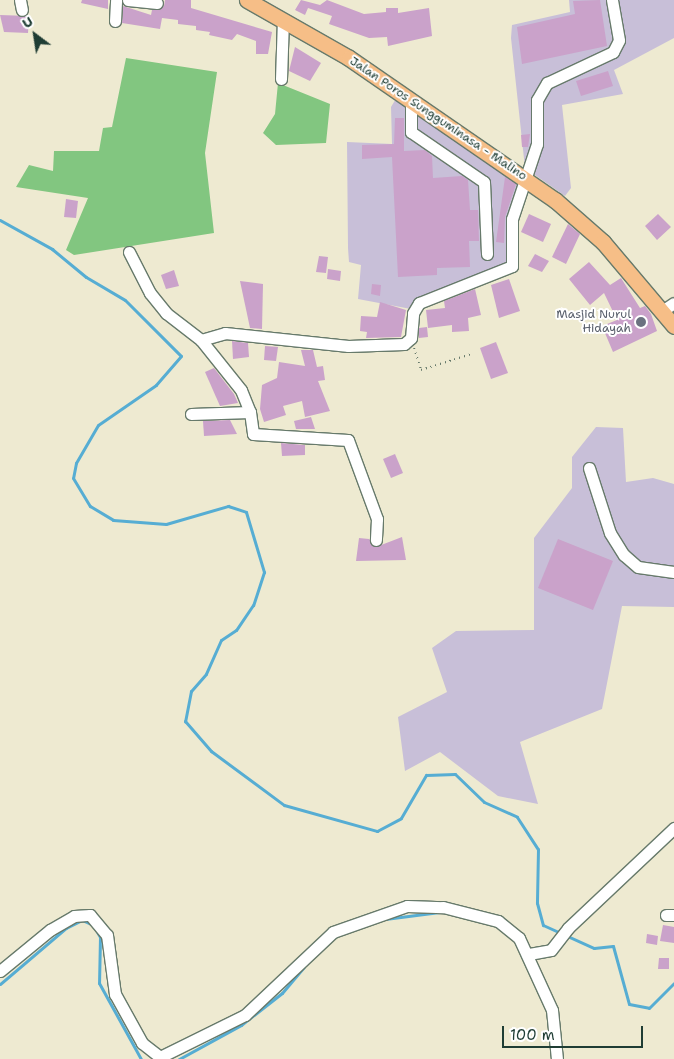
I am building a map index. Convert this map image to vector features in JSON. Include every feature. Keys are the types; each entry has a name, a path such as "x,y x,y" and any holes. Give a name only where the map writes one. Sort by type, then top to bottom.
{"main road":[{"name":"Jalan Poros Sungguminasa - Malino","path":"247,0 411,99 527,179 603,242 668,307 674,326"}],"street":[{"path":"114,21 116,0"},
{"path":"128,0 157,3"},
{"path":"201,340 225,333 370,347 395,346 411,338 413,313 419,303 512,266 512,219 527,179 537,144 541,91 546,84 613,52 619,40 612,0"},
{"path":"280,79 283,20"},
{"path":"411,99 411,132 484,182 487,254"},
{"path":"129,252 150,293 172,318 201,340 228,370 250,412 253,434 348,440 377,519 376,540"},
{"path":"191,414 250,412"},
{"path":"589,468 610,533 624,555 638,568 674,572"},
{"path":"528,954 551,950 568,928 674,828"},
{"path":"0,971 50,930 74,916 90,915 107,935 116,994 146,1049 160,1057 245,1015 333,932 388,911 432,906 480,915 508,927 528,954 552,1010 556,1059"}],"path":[{"path":"411,338 421,370 471,354"}],"shaded area":[{"path":"569,0 674,0 674,38 614,70 623,94 562,105 571,188 565,196 525,168 511,38 512,25 570,12"},
{"path":"397,97 523,181 508,265 411,309 358,299 361,265 349,262 348,248 347,142 392,144 391,107"},
{"path":"596,427 623,428 626,482 653,478 674,484 674,607 622,606 602,709 520,742 538,804 498,796 440,752 405,771 398,717 447,692 432,648 456,631 534,630 534,538 572,488 572,457"}],"green space":[{"path":"126,58 217,72 205,153 214,233 74,255 66,250 88,198 16,187 29,165 53,171 54,151 99,151 103,128 112,127"},
{"path":"278,83 330,104 326,143 276,145 263,133 275,114"}],"building":[{"path":"82,0 108,0 108,9 81,3"},
{"path":"165,0 191,0 191,8 272,32 268,54 256,54 256,41 237,34 232,40 209,35 210,32 196,30 196,26 178,24 178,20 162,18 160,29 122,23 123,6 151,15 152,10 164,6"},
{"path":"301,0 320,5 327,0 364,14 386,12 386,8 398,8 398,13 429,8 432,36 388,46 387,37 369,38 329,24 332,16 308,8 305,15 295,10"},
{"path":"600,0 607,46 522,64 517,27 575,14 573,1"},
{"path":"0,15 29,16 28,33 4,32"},
{"path":"295,47 321,63 310,81 289,71"},
{"path":"608,71 613,86 581,96 576,81"},
{"path":"395,118 404,118 404,151 425,150 432,156 433,178 462,176 468,180 470,210 478,210 479,241 469,241 470,267 437,268 437,275 398,277 392,157 362,159 362,145 394,144"},
{"path":"530,134 528,147 522,147 521,135"},
{"path":"505,177 516,184 505,217 504,243 496,242"},
{"path":"66,199 78,201 76,218 64,217"},
{"path":"529,214 551,224 543,242 521,232"},
{"path":"658,214 671,227 657,240 645,226"},
{"path":"568,224 580,234 566,264 552,257"},
{"path":"535,254 549,261 542,272 528,266"},
{"path":"319,256 328,257 326,273 316,272"},
{"path":"589,262 610,285 621,278 640,308 645,306 651,314 657,331 613,352 602,326 617,320 604,293 590,305 569,279"},
{"path":"328,269 341,271 340,281 327,279"},
{"path":"174,270 179,286 166,289 161,275"},
{"path":"509,279 520,311 499,318 491,285"},
{"path":"240,281 263,284 262,329 250,328"},
{"path":"372,284 381,285 380,296 371,294"},
{"path":"475,289 481,315 468,318 469,331 452,332 452,325 428,328 426,310 445,308 444,301"},
{"path":"380,302 406,310 401,337 366,338 367,332 360,331 361,316 377,317"},
{"path":"427,327 428,337 419,338 419,328"},
{"path":"232,341 248,343 249,357 233,359"},
{"path":"496,342 508,373 491,379 480,348"},
{"path":"265,346 278,347 276,361 264,360"},
{"path":"301,350 313,350 317,367 323,366 325,380 318,381 330,411 305,417 302,401 283,406 286,415 264,422 260,409 262,385 277,378 279,362 305,366"},
{"path":"214,368 234,394 238,403 220,406 205,372"},
{"path":"311,417 315,429 296,429 294,421"},
{"path":"230,420 237,434 204,436 203,421"},
{"path":"281,443 305,445 305,455 282,456"},
{"path":"395,454 403,473 391,478 383,459"},
{"path":"402,537 406,560 356,561 359,538 369,539 376,547"},
{"path":"558,539 613,561 593,610 538,588"},
{"path":"663,925 674,927 674,943 660,941"},
{"path":"647,934 658,936 657,945 646,943"},
{"path":"659,958 669,958 669,969 658,969"}],"waterway":[{"path":"0,220 52,249 86,277 125,300 181,356 156,385 98,425 76,463 73,478 90,506 113,520 166,524 228,506 246,512 264,572 253,605 236,630 221,640 206,674 191,691 185,721 211,751 284,805 377,831 401,818 426,775 455,774 484,802 517,817 538,849 537,903 543,925 594,948 613,946 629,1004 649,1008 674,983"},
{"path":"385,919 440,912"},
{"path":"0,984 66,928 82,920 93,925"},
{"path":"96,930 100,937 99,983 141,1059"},
{"path":"179,1059 241,1025 282,993 304,967"}],"place":[{"name":"Masjid Nurul Hidayah","path":"641,322"}]}
